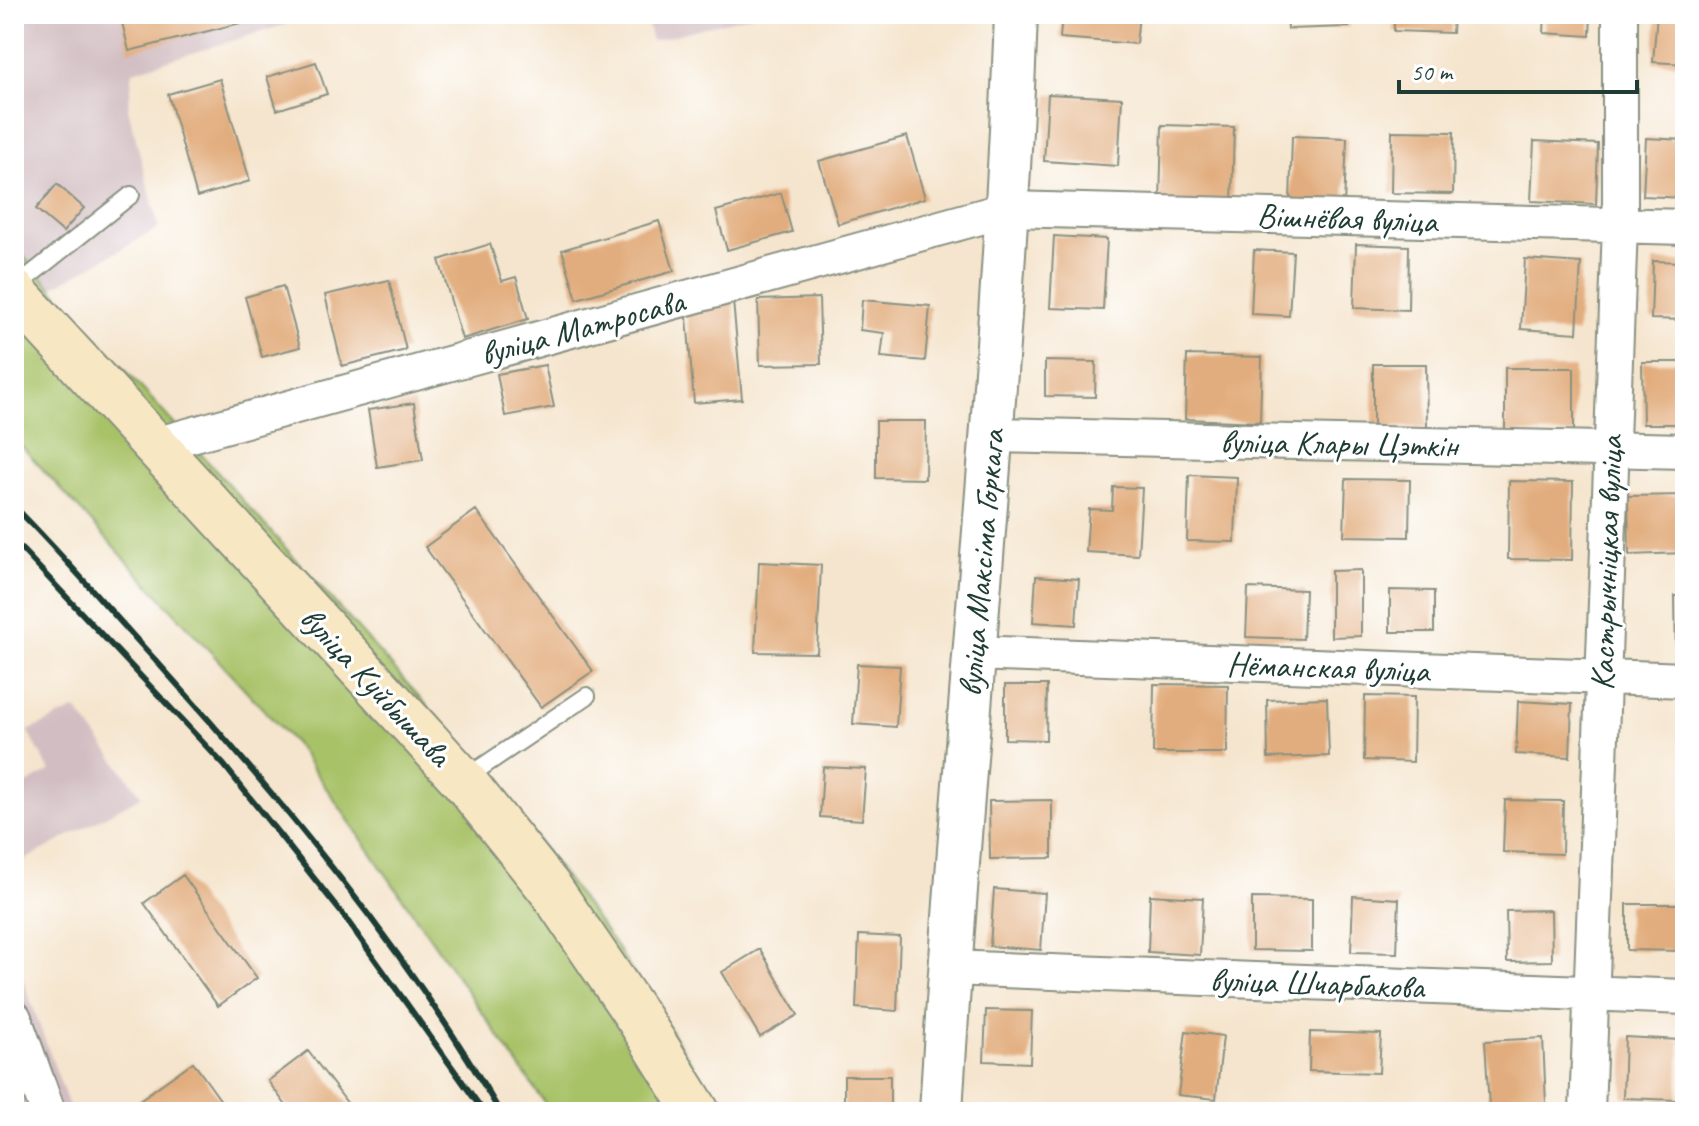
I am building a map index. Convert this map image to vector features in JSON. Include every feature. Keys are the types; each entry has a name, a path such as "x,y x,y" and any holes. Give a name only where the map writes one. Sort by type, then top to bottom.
{"main road":[{"name":"вуліца Куйбышава","path":"14,290 463,780 551,890 639,1019 697,1112"}],"street":[{"name":"вуліца Максіма Горкага","path":"941,1112 972,653 993,435 1009,209 1016,14"},
{"name":"Кастрычніцкая вуліца","path":"1587,1112 1620,226 1620,14"},
{"name":"Вішнёвая вуліца","path":"1009,209 1685,227"},
{"name":"вуліца Матросава","path":"155,445 1009,209"},
{"name":"вуліца Клары Цэткін","path":"993,435 1685,451"},
{"name":"Нёманская вуліца","path":"972,653 1685,680"},
{"name":"вуліца Шчарбакова","path":"949,968 1685,997"},
{"path":"14,1018 48,1112"}],"lane":[{"path":"14,290 131,195"},
{"path":"463,780 587,696"}],"shaded area":[{"path":"14,14 320,14 133,71 128,109 159,228 52,288 14,246"},
{"path":"645,14 755,14 652,41"},
{"path":"76,709 142,796 14,866 14,791 50,771 28,731"},
{"path":"14,955 71,1112 14,1112"}],"green space":[{"path":"14,246 484,769 612,940 723,1112 551,1112 297,746 14,438"}],"building":[{"path":"120,14 272,14 272,15 129,51"},
{"path":"1062,14 1139,14 1136,44 1060,38"},
{"path":"1207,14 1255,14 1255,19"},
{"path":"1287,14 1348,14 1349,27 1288,29"},
{"path":"1394,14 1453,14 1452,33 1394,31"},
{"path":"1545,14 1591,14 1590,36 1544,33"},
{"path":"1657,14 1685,14 1685,64 1653,62"},
{"path":"316,62 327,94 277,110 267,77"},
{"path":"220,79 250,181 197,197 168,94"},
{"path":"1048,94 1122,98 1118,166 1044,161"},
{"path":"1162,125 1234,127 1232,205 1160,204"},
{"path":"1392,131 1454,132 1453,194 1391,193"},
{"path":"907,136 925,198 838,224 819,161"},
{"path":"1292,136 1347,138 1344,205 1290,202"},
{"path":"1646,138 1685,140 1685,198 1643,196"},
{"path":"1534,141 1598,144 1596,204 1531,201"},
{"path":"57,184 84,208 63,232 36,209"},
{"path":"781,193 792,232 727,250 716,211"},
{"path":"659,221 674,271 577,299 562,250"},
{"path":"1054,236 1107,239 1103,310 1050,308"},
{"path":"490,244 502,281 516,277 528,319 462,339 439,260"},
{"path":"1356,244 1409,246 1408,310 1354,308"},
{"path":"1254,250 1293,252 1289,316 1251,314"},
{"path":"1525,259 1581,263 1577,333 1521,329"},
{"path":"1653,261 1685,262 1685,320 1651,319"},
{"path":"389,280 406,350 342,366 325,295"},
{"path":"283,286 300,347 262,357 245,297"},
{"path":"819,298 821,364 760,365 758,300"},
{"path":"862,300 930,306 925,361 881,357 884,333 860,330"},
{"path":"733,301 742,399 694,403 686,305"},
{"path":"1187,355 1262,357 1260,422 1185,419"},
{"path":"1045,361 1096,362 1095,397 1045,396"},
{"path":"1642,362 1685,362 1685,424 1643,424"},
{"path":"1373,364 1426,364 1427,427 1373,427"},
{"path":"545,365 554,407 505,416 497,374"},
{"path":"1505,368 1574,368 1574,434 1505,433"},
{"path":"414,403 423,460 377,467 368,410"},
{"path":"876,421 926,421 925,479 876,478"},
{"path":"1189,475 1237,477 1235,542 1187,541"},
{"path":"1346,479 1410,480 1409,537 1344,536"},
{"path":"1509,481 1573,482 1572,560 1508,559"},
{"path":"1113,487 1142,488 1138,555 1086,552 1089,509 1112,510"},
{"path":"1685,495 1685,553 1629,555 1628,496"},
{"path":"476,510 593,671 541,707 425,547"},
{"path":"759,562 821,565 817,653 755,652"},
{"path":"1361,570 1361,636 1331,637 1331,571"},
{"path":"1036,576 1079,579 1076,625 1033,622"},
{"path":"1248,588 1305,590 1303,639 1246,637"},
{"path":"1390,590 1434,591 1434,632 1390,632"},
{"path":"1675,596 1685,596 1685,661 1676,662"},
{"path":"857,664 900,666 896,727 853,724"},
{"path":"1154,684 1228,685 1227,753 1153,753"},
{"path":"1005,685 1047,685 1046,740 1005,739"},
{"path":"1365,696 1414,697 1413,762 1364,760"},
{"path":"1327,698 1329,756 1268,758 1267,700"},
{"path":"1518,701 1572,704 1570,757 1516,754"},
{"path":"823,767 866,769 862,820 820,817"},
{"path":"1052,800 1052,858 990,859 989,801"},
{"path":"1505,800 1563,801 1562,854 1503,852"},
{"path":"183,875 257,978 218,1006 144,903"},
{"path":"994,889 1045,893 1041,950 990,946"},
{"path":"1150,895 1203,898 1200,955 1148,952"},
{"path":"1353,896 1399,899 1397,953 1351,952"},
{"path":"1252,898 1312,899 1312,951 1252,950"},
{"path":"1627,904 1683,904 1683,951 1627,950"},
{"path":"1551,910 1552,961 1507,962 1506,911"},
{"path":"859,935 900,937 897,1011 856,1008"},
{"path":"760,949 798,1015 760,1037 722,972"},
{"path":"986,1010 1032,1011 1030,1063 984,1061"},
{"path":"1186,1031 1223,1036 1216,1099 1178,1095"},
{"path":"1310,1032 1381,1034 1379,1073 1309,1071"},
{"path":"1625,1037 1680,1040 1678,1100 1623,1098"},
{"path":"1543,1038 1546,1104 1489,1107 1485,1041"},
{"path":"308,1051 354,1112 291,1112 268,1081"},
{"path":"193,1062 229,1112 139,1112 134,1104"},
{"path":"844,1076 890,1076 890,1112 844,1112"}],"railway":[{"path":"14,506 158,663 341,878 424,993 500,1112"},
{"path":"14,541 224,765 344,916 484,1112"}]}
